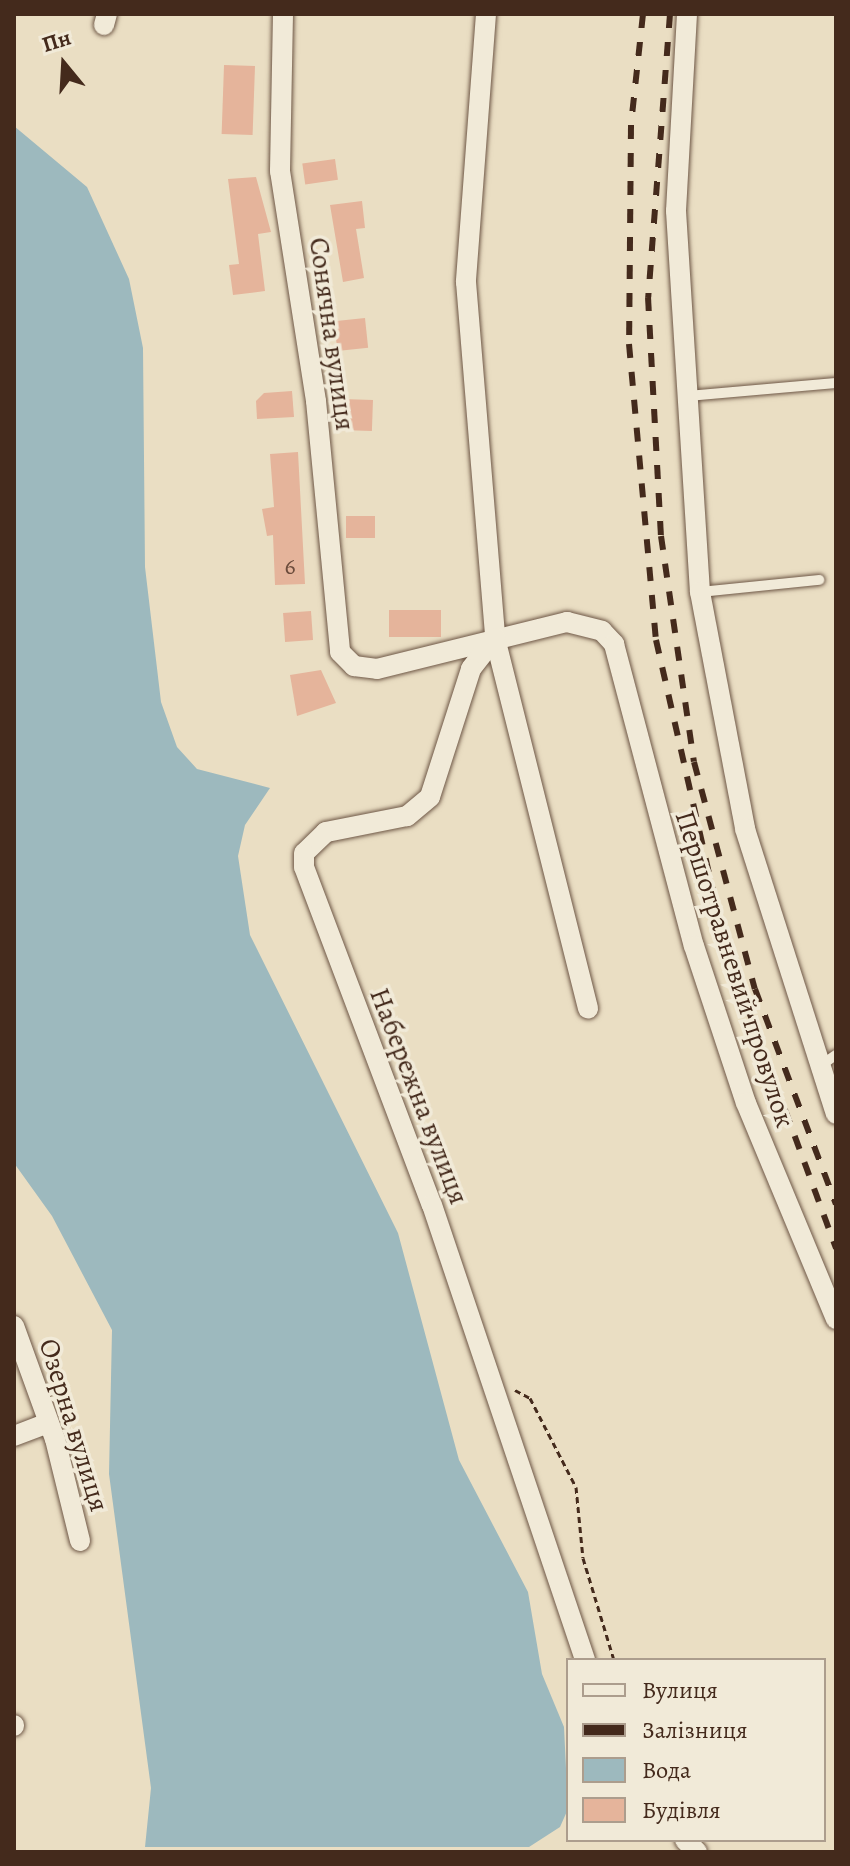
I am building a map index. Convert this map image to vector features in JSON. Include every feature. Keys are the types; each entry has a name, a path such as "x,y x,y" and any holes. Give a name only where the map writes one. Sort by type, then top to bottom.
{"street":[{"name":"Сонячна вулиця","path":"283,14 280,171 316,401 331,620 345,660 377,669 495,638"},
{"path":"486,14 466,282 495,638 588,1008"},
{"path":"687,14 676,211 685,396 700,592 745,829 818,1067 836,1114"},
{"name":"Першотравневий провулок","path":"495,638 567,622 602,631 621,659 661,834 746,1103 836,1319"},
{"name":"Набережна вулиця","path":"495,638 471,669 430,797 407,816 326,832 304,853 304,867 493,1385 499,1421 546,1528 584,1658"},
{"name":"Озерна вулиця","path":"14,1326 80,1541"},
{"path":"14,1436 46,1424"}],"lane":[{"path":"685,396 836,383"},
{"path":"700,592 819,580"},
{"path":"818,1067 836,1055"}],"path":[{"path":"493,1385 530,1398 568,1465 593,1605 613,1658"}],"water":[{"path":"14,126 87,187 129,279 143,348 145,567 161,702 177,747 197,769 270,788 245,825 238,856 250,935 398,1233 459,1460 528,1592 542,1674 564,1727 566,1814 560,1827 529,1847 145,1847 151,1788 109,1474 112,1330 52,1216 14,1163"}],"building":[{"path":"224,65 255,66 253,135 222,134"},
{"path":"335,159 338,180 305,184 302,164"},
{"path":"256,177 271,232 258,234 265,291 233,295 229,265 239,264 228,179"},
{"path":"362,201 365,228 356,229 364,278 343,282 330,205"},
{"path":"365,318 368,348 337,351 334,321"},
{"path":"292,391 294,417 257,419 256,401 264,393"},
{"path":"342,399 373,400 372,431 341,430"},
{"path":"298,452 305,584 275,585 273,535 267,536 262,509 274,507 270,454"},
{"path":"346,516 375,516 375,538 346,538"},
{"path":"389,610 441,610 441,637 389,637"},
{"path":"311,611 313,640 285,642 283,613"},
{"path":"321,670 336,703 297,716 290,675"}],"railway":[{"path":"643,14 631,125 629,344 656,640 727,952 836,1249"},
{"path":"670,14 648,297 661,536 694,762 755,989 836,1204"}]}
